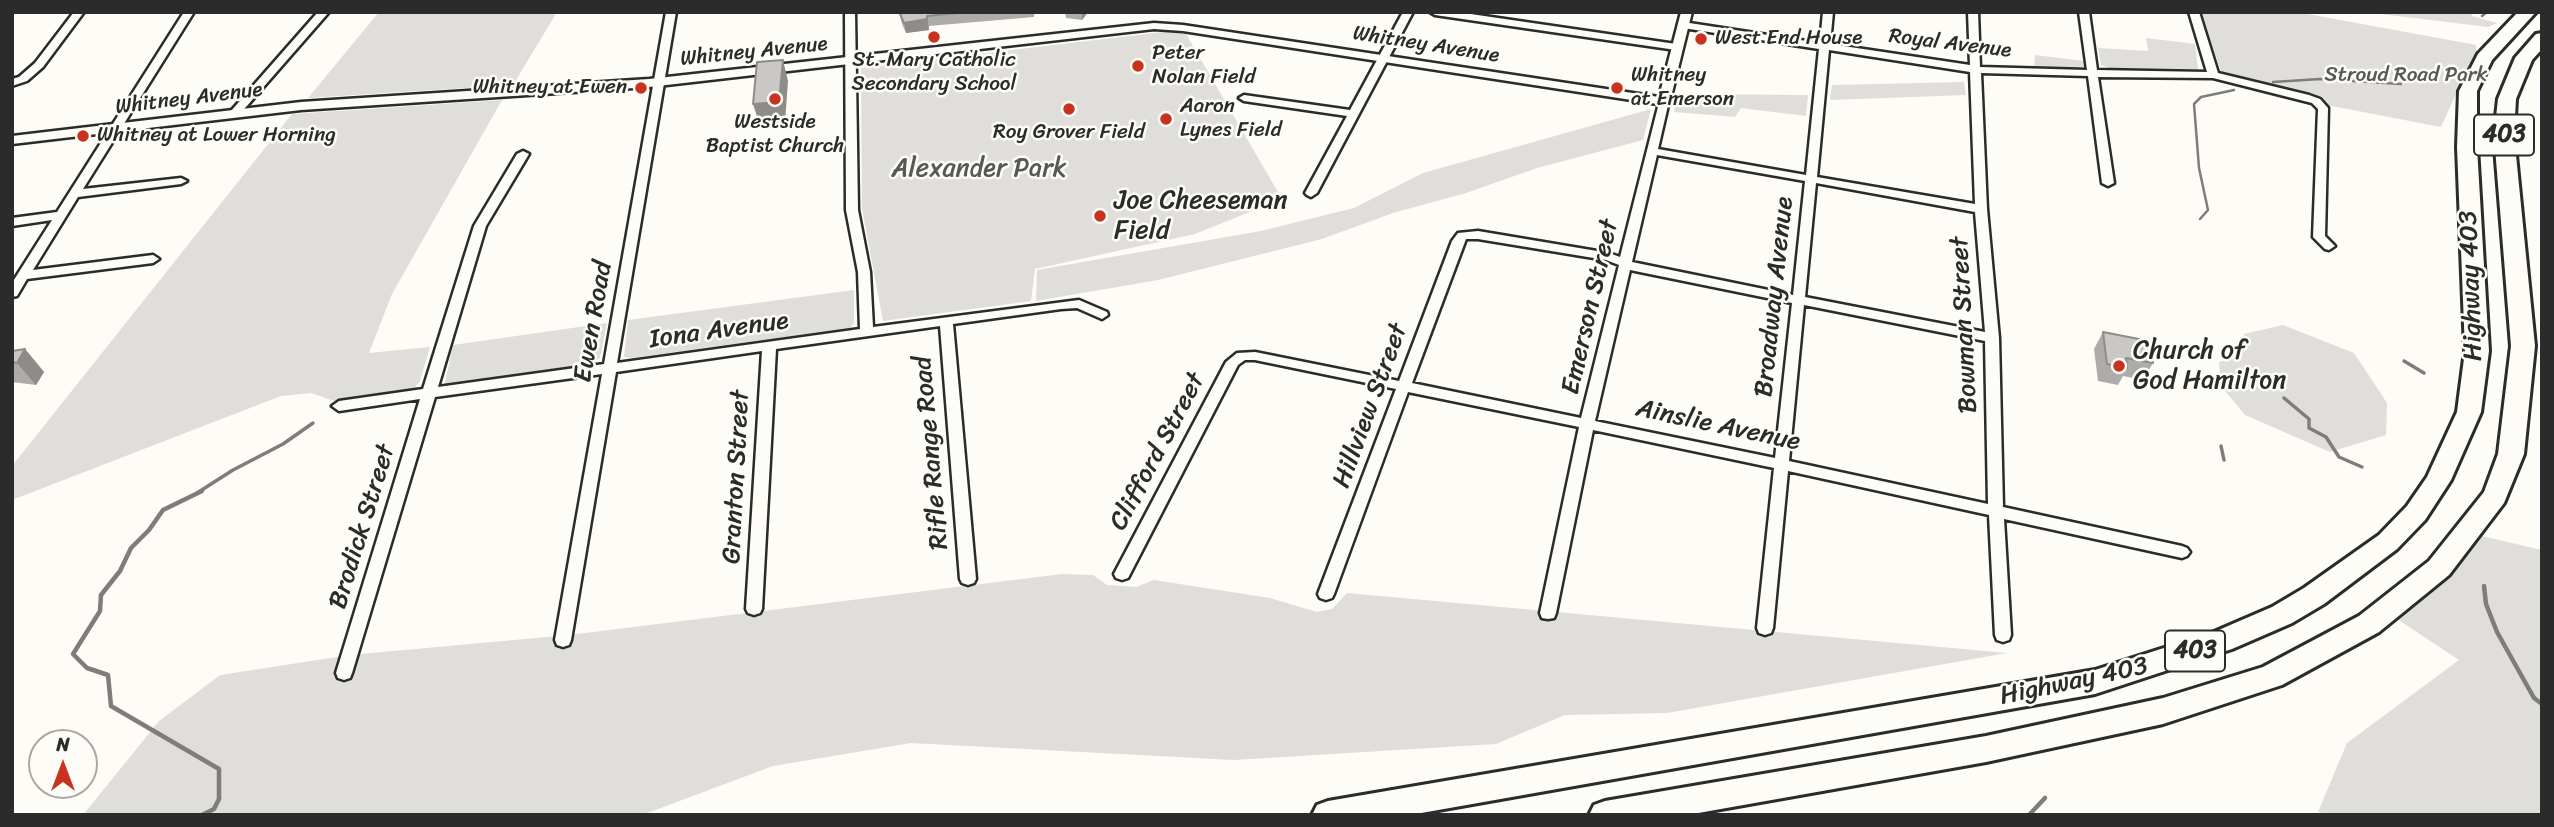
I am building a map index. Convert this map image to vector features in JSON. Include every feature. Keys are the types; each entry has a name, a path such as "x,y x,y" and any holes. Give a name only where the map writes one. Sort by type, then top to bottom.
{"highway":[{"name":"Highway 403","path":"1328,815 2095,682 2222,641 2282,615 2314,596 2388,542 2416,513 2438,480 2469,412 2477,351 2467,147 2468,92 2484,58 2528,12"},
{"name":"Highway 403","path":"1605,815 1986,749 2163,711 2272,676 2369,624 2439,568 2495,496 2511,454 2524,346 2504,135 2507,99 2524,58 2542,38"}],"street":[{"path":"12,83 23,79 39,65 79,12"},
{"path":"12,293 189,12"},
{"path":"235,113 324,12"},
{"name":"Ewen Road","path":"563,640 671,12"},
{"path":"850,12 852,210 864,272 867,333"},
{"path":"1311,193 1408,12"},
{"path":"1434,12 1676,47"},
{"name":"Broadway Avenue","path":"1765,628 1828,12"},
{"name":"Bowman Street","path":"1973,12 1981,209 1992,338 1996,511 2003,635"},
{"path":"2084,12 2108,183"},
{"path":"2194,12 2213,75"},
{"name":"Emerson Street","path":"1548,613 1587,423 1685,18"},
{"name":"Royal Avenue","path":"1685,18 1824,46 1976,70 2213,75 2305,97 2323,107 2319,237 2329,247"},
{"name":"Whitney Avenue","path":"12,140 235,113 659,82 1171,26 1664,101"},
{"path":"1244,98 1353,114"},
{"path":"1652,151 1981,209"},
{"name":"Brodick Street","path":"344,673 481,226 523,154"},
{"path":"75,194 181,181"},
{"path":"12,222 62,215"},
{"name":"Hillview Street","path":"1326,594 1462,236 1469,234 1491,237 1609,257 1625,263"},
{"path":"25,275 153,259"},
{"path":"1625,263 1637,268 1992,338"},
{"name":"Iona Avenue","path":"339,406 429,396 1061,304 1079,304 1102,315"},
{"name":"Rifle Range Road","path":"946,322 968,579"},
{"name":"Granton Street","path":"754,609 769,347"},
{"name":"Ainslie Avenue","path":"1242,356 1255,356 1587,423 2182,552"},
{"name":"Clifford Street","path":"1122,574 1233,362 1242,356"}],"green space":[{"path":"379,12 557,12 513,85 308,98"},
{"name":"Stroud Road Park","path":"2200,12 2297,12 2476,45 2477,64 2460,85 2441,127 2332,106 2227,75 2221,71"},
{"path":"2364,12 2472,12 2472,16 2497,23 2488,27"},
{"name":"Alexander Park","path":"1171,31 1186,34 1282,199 1195,234 1035,269 1031,301 883,321 862,209 861,68"},
{"path":"2146,38 2195,44 2198,69 2109,68 2101,65 2098,48 2148,51"},
{"path":"2035,55 2084,61 2085,67 2034,68"},
{"path":"1964,82 1966,95 1830,100 1832,85"},
{"path":"1676,94 1808,95 1806,116 1741,108 1735,117 1674,112"},
{"path":"502,100 392,294 369,353 430,347 420,381 413,390 334,401 311,393 281,396 12,500 12,466 292,114"},
{"path":"1651,109 1643,140 1537,168 1466,193 1393,213 1322,239 1158,280 1036,301 1037,270 1261,231 1354,208 1423,173"},
{"path":"854,290 854,323 850,328 624,357 628,320"},
{"path":"607,323 600,358 590,365 460,384 445,383 453,345"},
{"path":"2283,325 2354,353 2387,403 2386,435 2330,452 2245,415 2221,386 2219,362 2242,353 2244,334"},
{"path":"2482,536 2542,550 2542,815 2331,815 2318,812 2347,743 2459,660 2397,619 2440,584"},
{"path":"1062,574 1093,575 1107,585 1136,587 1154,580 1270,598 1317,612 1332,609 1347,593 2007,653 1667,713 1565,715 1496,744 1234,760 911,743 773,766 642,815 83,815 159,721 220,675 350,655 569,635"}],"building":[{"path":"967,12 927,16 927,19 904,23 900,14"},
{"path":"783,60 779,102 753,104 757,62"},
{"path":"2103,332 2149,341 2153,363 2126,358 2127,368 2107,364"},
{"path":"25,349 17,363 12,362 12,351"}],"waterway":[{"path":"2482,16 2487,12"},
{"path":"2273,82 2320,79 2401,84"},
{"path":"2200,219 2208,210 2199,168 2194,104 2201,97 2234,90"},
{"path":"2404,361 2424,373"},
{"path":"2284,398 2309,419 2309,428 2326,437 2339,457 2362,467"},
{"path":"197,493 233,470 283,444 313,423"},
{"path":"2221,446 2224,460"},
{"path":"202,491 163,510 149,530 131,548 120,571 101,595 100,611 73,654 87,668 108,675 111,706 219,769 219,799 214,809 202,815"},
{"path":"2484,586 2486,604 2497,632 2534,698 2542,704"},
{"path":"2029,815 2045,798"}],"place":[{"name":"St. Mary Catholic Secondary School","path":"934,37"},
{"name":"West End House","path":"1701,39"},
{"name":"Peter Nolan Field","path":"1138,66"},
{"name":"Whitney at Ewen","path":"641,88"},
{"name":"Whitney at Emerson","path":"1617,88"},
{"name":"Westside Baptist Church","path":"775,99"},
{"name":"Roy Grover Field","path":"1069,109"},
{"name":"Aaron Lynes Field","path":"1166,119"},
{"name":"Whitney at Lower Horning","path":"83,136"},
{"name":"Joe Cheeseman Field","path":"1100,216"},
{"name":"Church of God Hamilton","path":"2119,366"}]}
